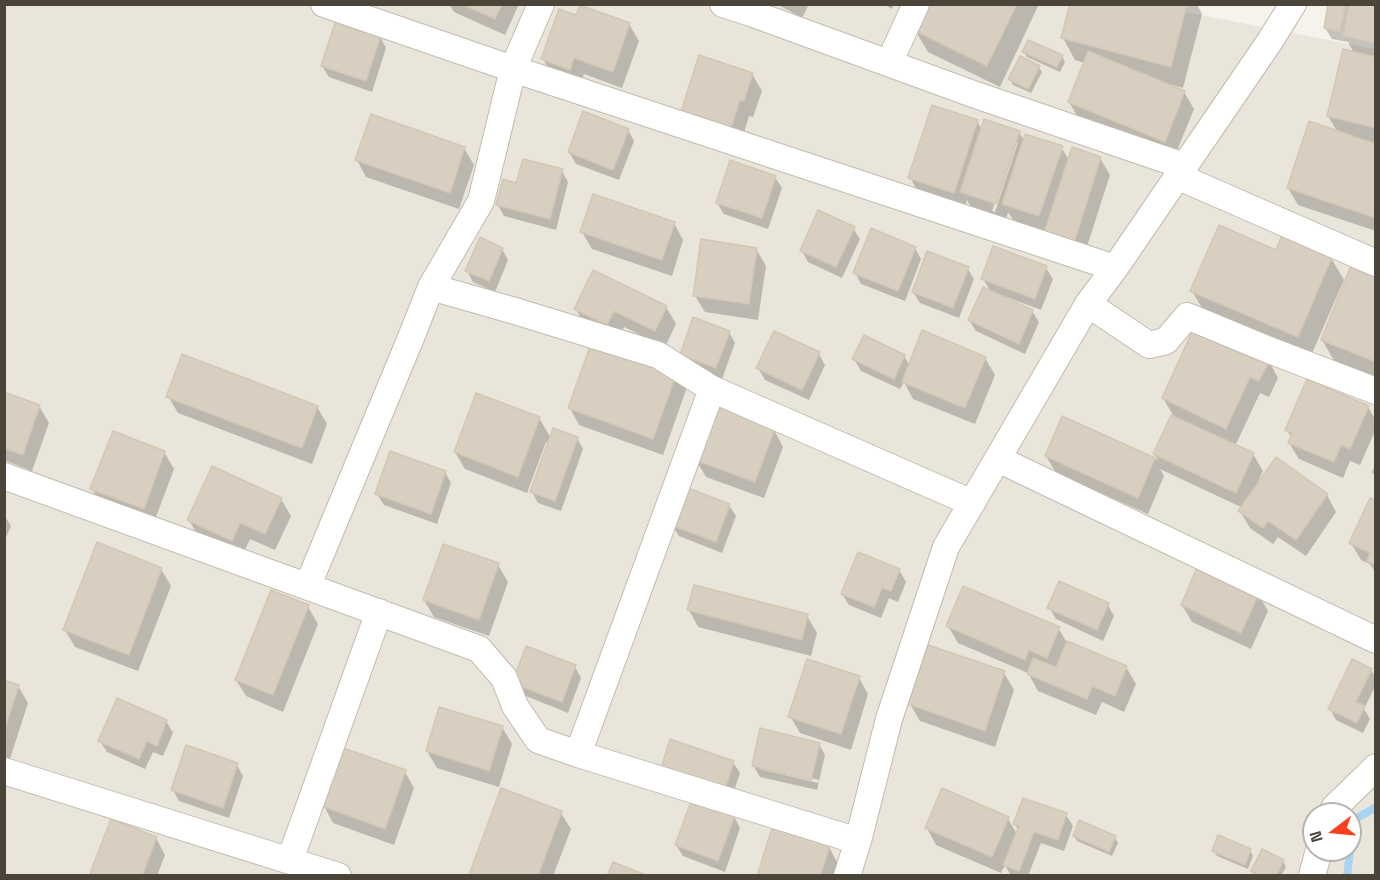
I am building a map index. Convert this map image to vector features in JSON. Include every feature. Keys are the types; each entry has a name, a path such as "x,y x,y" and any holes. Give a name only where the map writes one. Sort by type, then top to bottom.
{"street":[{"path":"324,4 513,69 1115,268"},
{"path":"308,585 431,287 481,201 513,69 541,4"},
{"path":"723,4 1181,171 1376,263"},
{"path":"889,63 916,4"},
{"path":"847,876 889,719 946,547 1088,304 1115,268 1293,4"},
{"path":"431,287 514,310 658,356 712,389 972,503"},
{"path":"1088,304 1149,345 1166,341 1187,316 1376,391"},
{"path":"578,754 712,389"},
{"path":"998,459 1376,640"},
{"path":"4,476 479,649 504,678 516,706 538,740 858,841"},
{"path":"290,860 379,612"},
{"path":"1340,802 1376,767"},
{"path":"4,771 338,876"}],"shaded area":[{"path":"1144,4 1375,49 1375,875 5,876 5,5"}],"building":[{"path":"462,4 502,4 495,19"},
{"path":"926,4 1017,4 987,66 913,30"},
{"path":"1070,4 1187,4 1171,67 1061,38"},
{"path":"1328,4 1346,4 1340,32 1324,28"},
{"path":"1349,4 1376,4 1376,43 1343,36"},
{"path":"580,5 630,23 613,72 574,58 570,70 541,59 559,9 576,15"},
{"path":"336,20 381,35 366,81 321,66"},
{"path":"1028,40 1063,55 1057,67 1022,52"},
{"path":"1343,49 1376,57 1376,128 1327,116"},
{"path":"1088,51 1185,91 1165,142 1068,102"},
{"path":"699,55 753,73 744,101 740,100 729,134 679,118"},
{"path":"1020,56 1040,66 1028,89 1008,79"},
{"path":"932,105 978,120 954,193 908,178"},
{"path":"583,111 629,129 613,170 568,152"},
{"path":"371,114 465,147 450,193 355,160"},
{"path":"984,119 1020,131 996,204 960,192"},
{"path":"1309,121 1376,144 1376,218 1287,188"},
{"path":"1025,134 1063,146 1039,216 1002,204"},
{"path":"1072,147 1101,157 1073,246 1043,236"},
{"path":"523,159 563,169 550,219 496,205 503,179 516,183"},
{"path":"730,160 776,176 762,218 716,203"},
{"path":"593,194 675,222 662,260 580,232"},
{"path":"818,210 855,227 836,267 800,251"},
{"path":"1219,225 1276,250 1282,235 1332,257 1298,337 1190,291"},
{"path":"871,228 916,247 898,291 853,273"},
{"path":"480,237 503,248 489,281 465,271"},
{"path":"701,239 757,248 749,304 693,296"},
{"path":"993,246 1047,266 1035,299 981,279"},
{"path":"927,251 969,267 953,308 912,292"},
{"path":"1350,268 1376,278 1376,362 1321,340"},
{"path":"593,270 667,306 655,331 614,311 607,325 574,309"},
{"path":"983,287 1033,310 1019,344 968,320"},
{"path":"693,317 730,331 716,368 680,355"},
{"path":"1195,325 1270,360 1259,381 1250,377 1226,429 1162,398"},
{"path":"922,330 986,357 965,408 902,382"},
{"path":"774,331 820,352 802,390 756,368"},
{"path":"864,335 905,355 894,379 852,359"},
{"path":"592,341 677,372 653,439 568,408"},
{"path":"182,354 318,406 302,448 166,397"},
{"path":"1307,379 1369,406 1350,449 1341,445 1334,462 1288,443 1292,433 1285,430"},
{"path":"4,392 40,405 23,455 4,448"},
{"path":"476,393 540,417 518,477 454,452"},
{"path":"714,406 775,428 755,482 695,460"},
{"path":"1171,415 1254,453 1236,493 1153,454"},
{"path":"1062,416 1155,458 1138,498 1045,456"},
{"path":"553,428 578,437 555,501 530,492"},
{"path":"113,431 165,451 144,509 90,489"},
{"path":"390,451 446,471 431,514 375,494"},
{"path":"1276,457 1328,494 1296,540 1268,521 1263,528 1238,511"},
{"path":"212,466 282,498 265,534 240,523 232,541 187,520"},
{"path":"685,487 730,504 716,542 671,525"},
{"path":"1370,498 1376,501 1376,565 1367,561 1370,553 1349,543"},
{"path":"97,542 162,568 129,655 63,630"},
{"path":"443,544 499,563 479,620 423,600"},
{"path":"858,552 900,569 891,591 882,588 874,607 841,594"},
{"path":"1198,565 1259,593 1241,633 1181,605"},
{"path":"1059,581 1109,603 1097,630 1047,608"},
{"path":"694,585 808,614 802,640 687,610"},
{"path":"963,586 1060,627 1047,658 1029,650 1025,660 946,626"},
{"path":"271,590 309,605 273,695 235,680"},
{"path":"1067,641 1127,666 1115,696 1092,686 1087,699 1027,674 1033,658 1056,667"},
{"path":"928,645 1005,671 985,731 908,704"},
{"path":"526,646 576,665 562,702 512,683"},
{"path":"807,659 860,676 841,734 788,717"},
{"path":"1352,659 1372,669 1356,702 1365,706 1357,723 1328,709"},
{"path":"4,680 19,685 4,731"},
{"path":"117,698 167,720 157,746 147,741 139,759 98,741"},
{"path":"439,707 503,726 489,771 426,751"},
{"path":"760,728 820,743 811,780 752,766"},
{"path":"670,739 734,761 723,796 659,774"},
{"path":"186,745 238,763 223,808 171,790"},
{"path":"343,748 406,770 385,829 322,806"},
{"path":"501,788 562,811 538,876 469,875"},
{"path":"942,788 1009,817 992,857 925,828"},
{"path":"1023,798 1067,813 1058,840 1034,832 1019,871 1003,865 1019,826 1013,824"},
{"path":"692,799 735,815 718,861 675,845"},
{"path":"111,819 157,837 142,876 89,876"},
{"path":"1079,820 1116,836 1109,852 1073,836"},
{"path":"772,828 830,846 820,876 757,876"},
{"path":"1218,835 1251,849 1245,865 1212,851"},
{"path":"1262,849 1284,860 1276,876 1259,876 1251,871"},
{"path":"613,862 648,876 607,876"}],"waterway":[{"path":"1347,876 1354,820 1376,807"}]}
